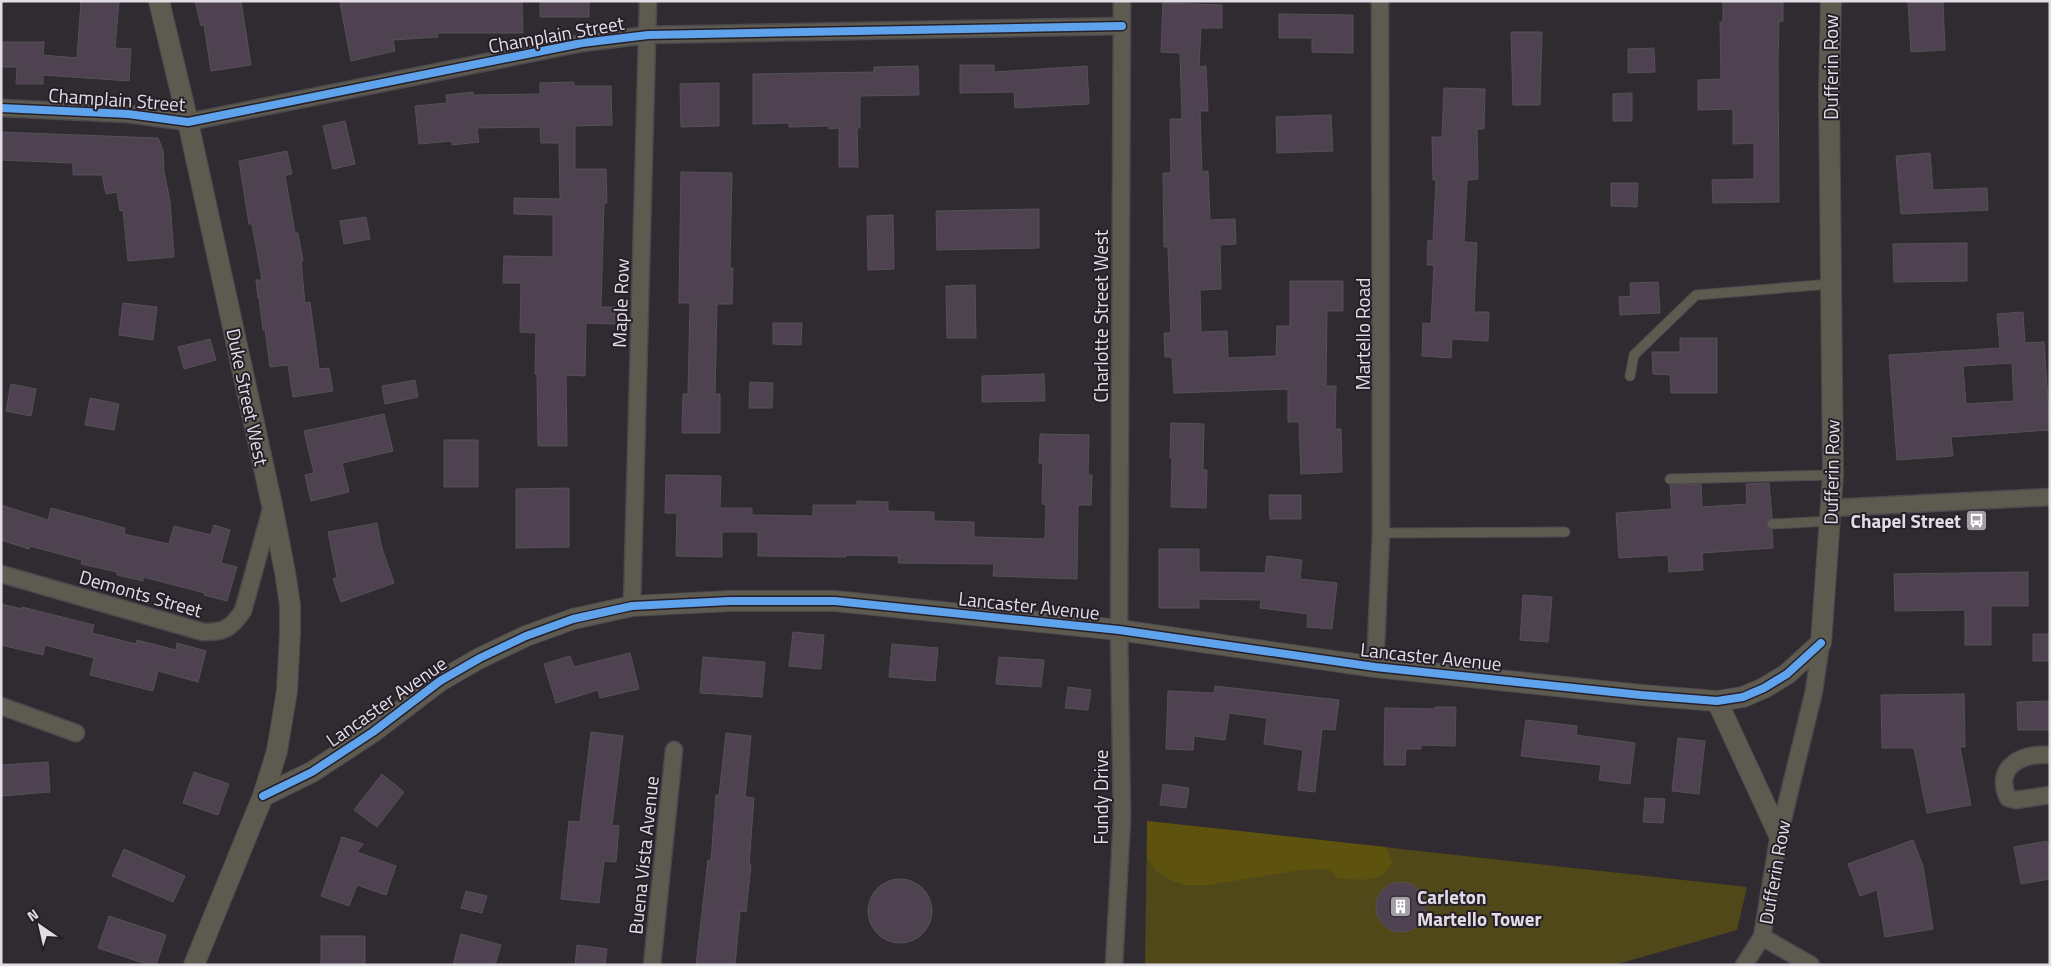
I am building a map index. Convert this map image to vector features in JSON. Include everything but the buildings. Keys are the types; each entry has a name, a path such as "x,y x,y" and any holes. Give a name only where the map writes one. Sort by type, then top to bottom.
{"street":[{"name":"Duke Street West","path":"159,1 188,122 272,505 290,606 287,690 277,751 263,796"},
{"name":"Maple Row","path":"632,606 648,1"},
{"name":"Charlotte Street West","path":"1119,630 1122,1"},
{"name":"Martello Road","path":"1375,667 1381,533 1380,1"},
{"name":"Dufferin Row","path":"1762,937 1779,834 1814,691 1821,643 1831,515 1833,475 1829,92 1831,1"},
{"name":"Champlain Street","path":"1,108 128,114 188,122 582,43 648,35 1122,26"},
{"path":"1831,515 2050,498"},
{"name":"Demonts Street","path":"1,574 203,632 219,632 233,626 243,611 272,505"},
{"name":"Lancaster Avenue","path":"263,796 312,772 373,732 440,681 480,658 526,636 573,619 632,606 730,601 835,601 1119,630 1375,667 1641,696 1718,701 1743,697 1764,688 1788,674 1821,643"},
{"name":"Fundy Drive","path":"1114,965 1122,818 1119,630"},
{"path":"1718,701 1779,834"},
{"path":"1,706 76,732"},
{"name":"Buena Vista Avenue","path":"652,965 674,750"},
{"path":"2050,755 2023,757 2007,770 2004,778 2004,789 2008,798 2016,800 2050,795"},
{"path":"194,965 263,796"},
{"path":"1744,965 1762,937 1811,965"}],"lane":[{"path":"1630,376 1634,355 1696,296 1831,284"},
{"path":"1670,479 1833,475"},
{"path":"1772,524 1831,515"},
{"path":"1381,533 1565,532"}],"shaded area":[{"path":"1147,821 1747,887 1737,930 1614,965 1145,965"},
{"path":"1147,821 1386,847 1392,863 1381,875 1375,878 1360,880 1337,878 1334,873 1326,869 1301,870 1210,885 1185,885 1170,880 1156,871 1147,857"}],"cycle path":[{"path":"1,108 128,114 188,122 582,43 648,35 1122,26"},
{"path":"263,796 312,772 373,732 440,681 480,658 526,636 573,619 632,606 730,601 835,601 1119,630 1375,667 1641,695 1717,701 1743,697 1764,688 1787,674 1821,643"}],"place":[{"name":"Chapel Street","path":"1977,520"},
{"name":"Carleton Martello Tower","path":"1401,907"}]}
